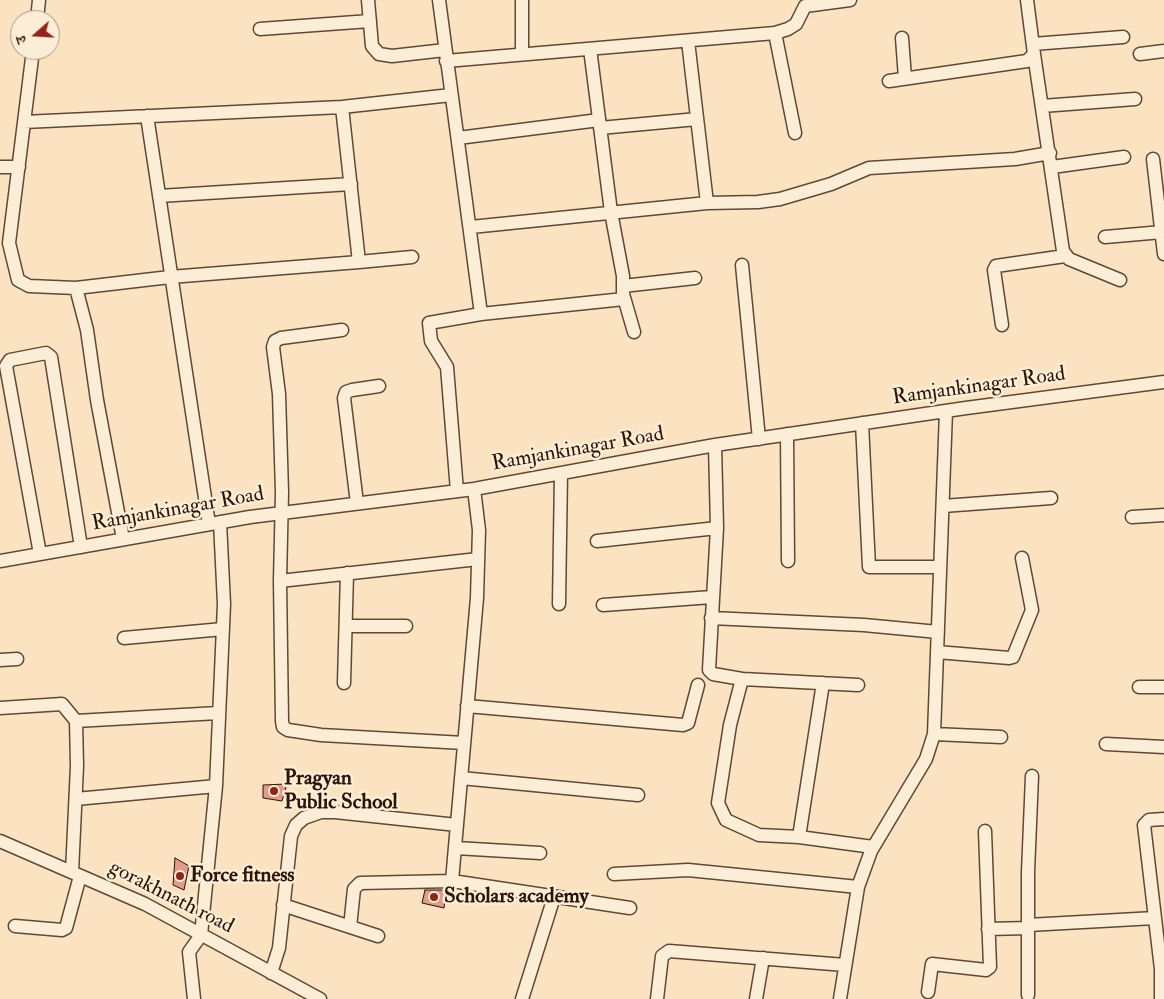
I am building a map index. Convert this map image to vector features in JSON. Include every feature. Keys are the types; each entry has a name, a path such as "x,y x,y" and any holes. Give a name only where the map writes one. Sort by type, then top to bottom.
{"street":[{"path":"368,0 372,46 379,54 392,56 522,54 775,33 788,30 796,24 805,3 850,0"},
{"path":"439,0 445,55 471,227 481,314"},
{"path":"522,0 522,54"},
{"path":"1027,0 1065,256"},
{"path":"260,29 370,21"},
{"path":"775,33 795,133"},
{"path":"1034,49 1123,37"},
{"path":"902,38 905,78"},
{"path":"688,41 707,203"},
{"path":"590,49 611,212 623,276 624,293 634,332"},
{"path":"889,80 1027,61 1034,49"},
{"path":"1140,54 1164,51"},
{"path":"32,60 19,167 5,243 18,280 22,284 76,288 170,277 412,257"},
{"path":"24,122 342,107 451,95"},
{"path":"1042,106 1135,99"},
{"path":"342,107 359,262"},
{"path":"147,116 170,277 214,523 224,604 216,786 201,935 189,952 194,999"},
{"path":"458,138 600,124 697,118"},
{"path":"471,227 707,203 780,199 831,184 869,168 1015,159 1050,153"},
{"path":"1052,167 1124,157"},
{"path":"1153,159 1164,254"},
{"path":"0,167 19,167"},
{"path":"158,196 351,184"},
{"path":"1105,237 1162,232"},
{"path":"1002,324 996,266 1065,256 1120,280"},
{"path":"742,265 759,439"},
{"path":"457,491 446,367 431,341 428,327 432,321 624,293 695,278"},
{"path":"76,288 87,330 97,400 123,539"},
{"path":"342,330 281,338 275,342 273,347 279,394 282,473 280,581 283,727 288,730 321,735 464,743"},
{"path":"40,554 6,366 10,360 46,353 51,357 81,547"},
{"name":"Ramjankinagar Road","path":"0,561 214,523 457,491 714,445 946,411 1164,382"},
{"path":"357,503 344,398 346,392 379,386"},
{"path":"840,999 858,887 873,847 926,759 934,734 946,411"},
{"path":"862,423 869,567 940,567"},
{"path":"787,434 788,561"},
{"path":"714,445 717,528 709,670 713,674 742,679 858,685"},
{"path":"559,604 561,473"},
{"path":"452,882 478,559 479,530 474,488"},
{"path":"943,506 1051,498"},
{"path":"1132,517 1164,515"},
{"path":"597,541 717,528"},
{"path":"937,652 1013,657 1032,610 1022,558"},
{"path":"280,581 478,559"},
{"path":"344,683 347,573"},
{"path":"603,605 712,597"},
{"path":"711,618 864,625 938,632"},
{"path":"346,626 406,626"},
{"path":"124,638 223,629"},
{"path":"0,660 17,659"},
{"path":"742,679 730,725 718,803 726,820 740,828 760,835 799,837 873,847"},
{"path":"799,837 824,683"},
{"path":"467,706 683,725 688,723 698,685"},
{"path":"1139,687 1164,687"},
{"path":"0,708 62,704 76,721 76,874 66,928 62,930 15,926"},
{"path":"76,721 218,713"},
{"path":"934,734 1001,737"},
{"path":"1106,744 1164,748"},
{"path":"1028,995 1032,776"},
{"path":"461,778 638,795"},
{"path":"76,799 216,786"},
{"path":"271,973 279,948 291,836 296,825 304,818 321,812 335,812 458,826"},
{"path":"1161,999 1162,969 1155,918 1158,887 1144,825 1149,820 1164,819"},
{"path":"928,992 932,964 989,969 985,832"},
{"name":"gorakhnath road","path":"0,841 145,904 320,999"},
{"path":"456,848 540,853"},
{"path":"614,874 688,870 858,887"},
{"path":"350,927 356,885 452,882 630,908"},
{"path":"522,999 554,897"},
{"path":"284,905 378,936"},
{"path":"988,929 1155,918"},
{"path":"657,999 662,956 665,952 845,965"},
{"path":"756,999 762,958"}],"building":[{"name":"Pragyan Public School","path":"287,784 282,801 263,798 263,785"},
{"name":"Force fitness","path":"175,858 189,866 184,890 173,885"},
{"name":"Scholars academy","path":"425,890 446,890 444,908 422,903"}],"place":[{"name":"Pragyan Public School","path":"274,791"},
{"name":"Force fitness","path":"180,876"},
{"name":"Scholars academy","path":"434,897"}]}
